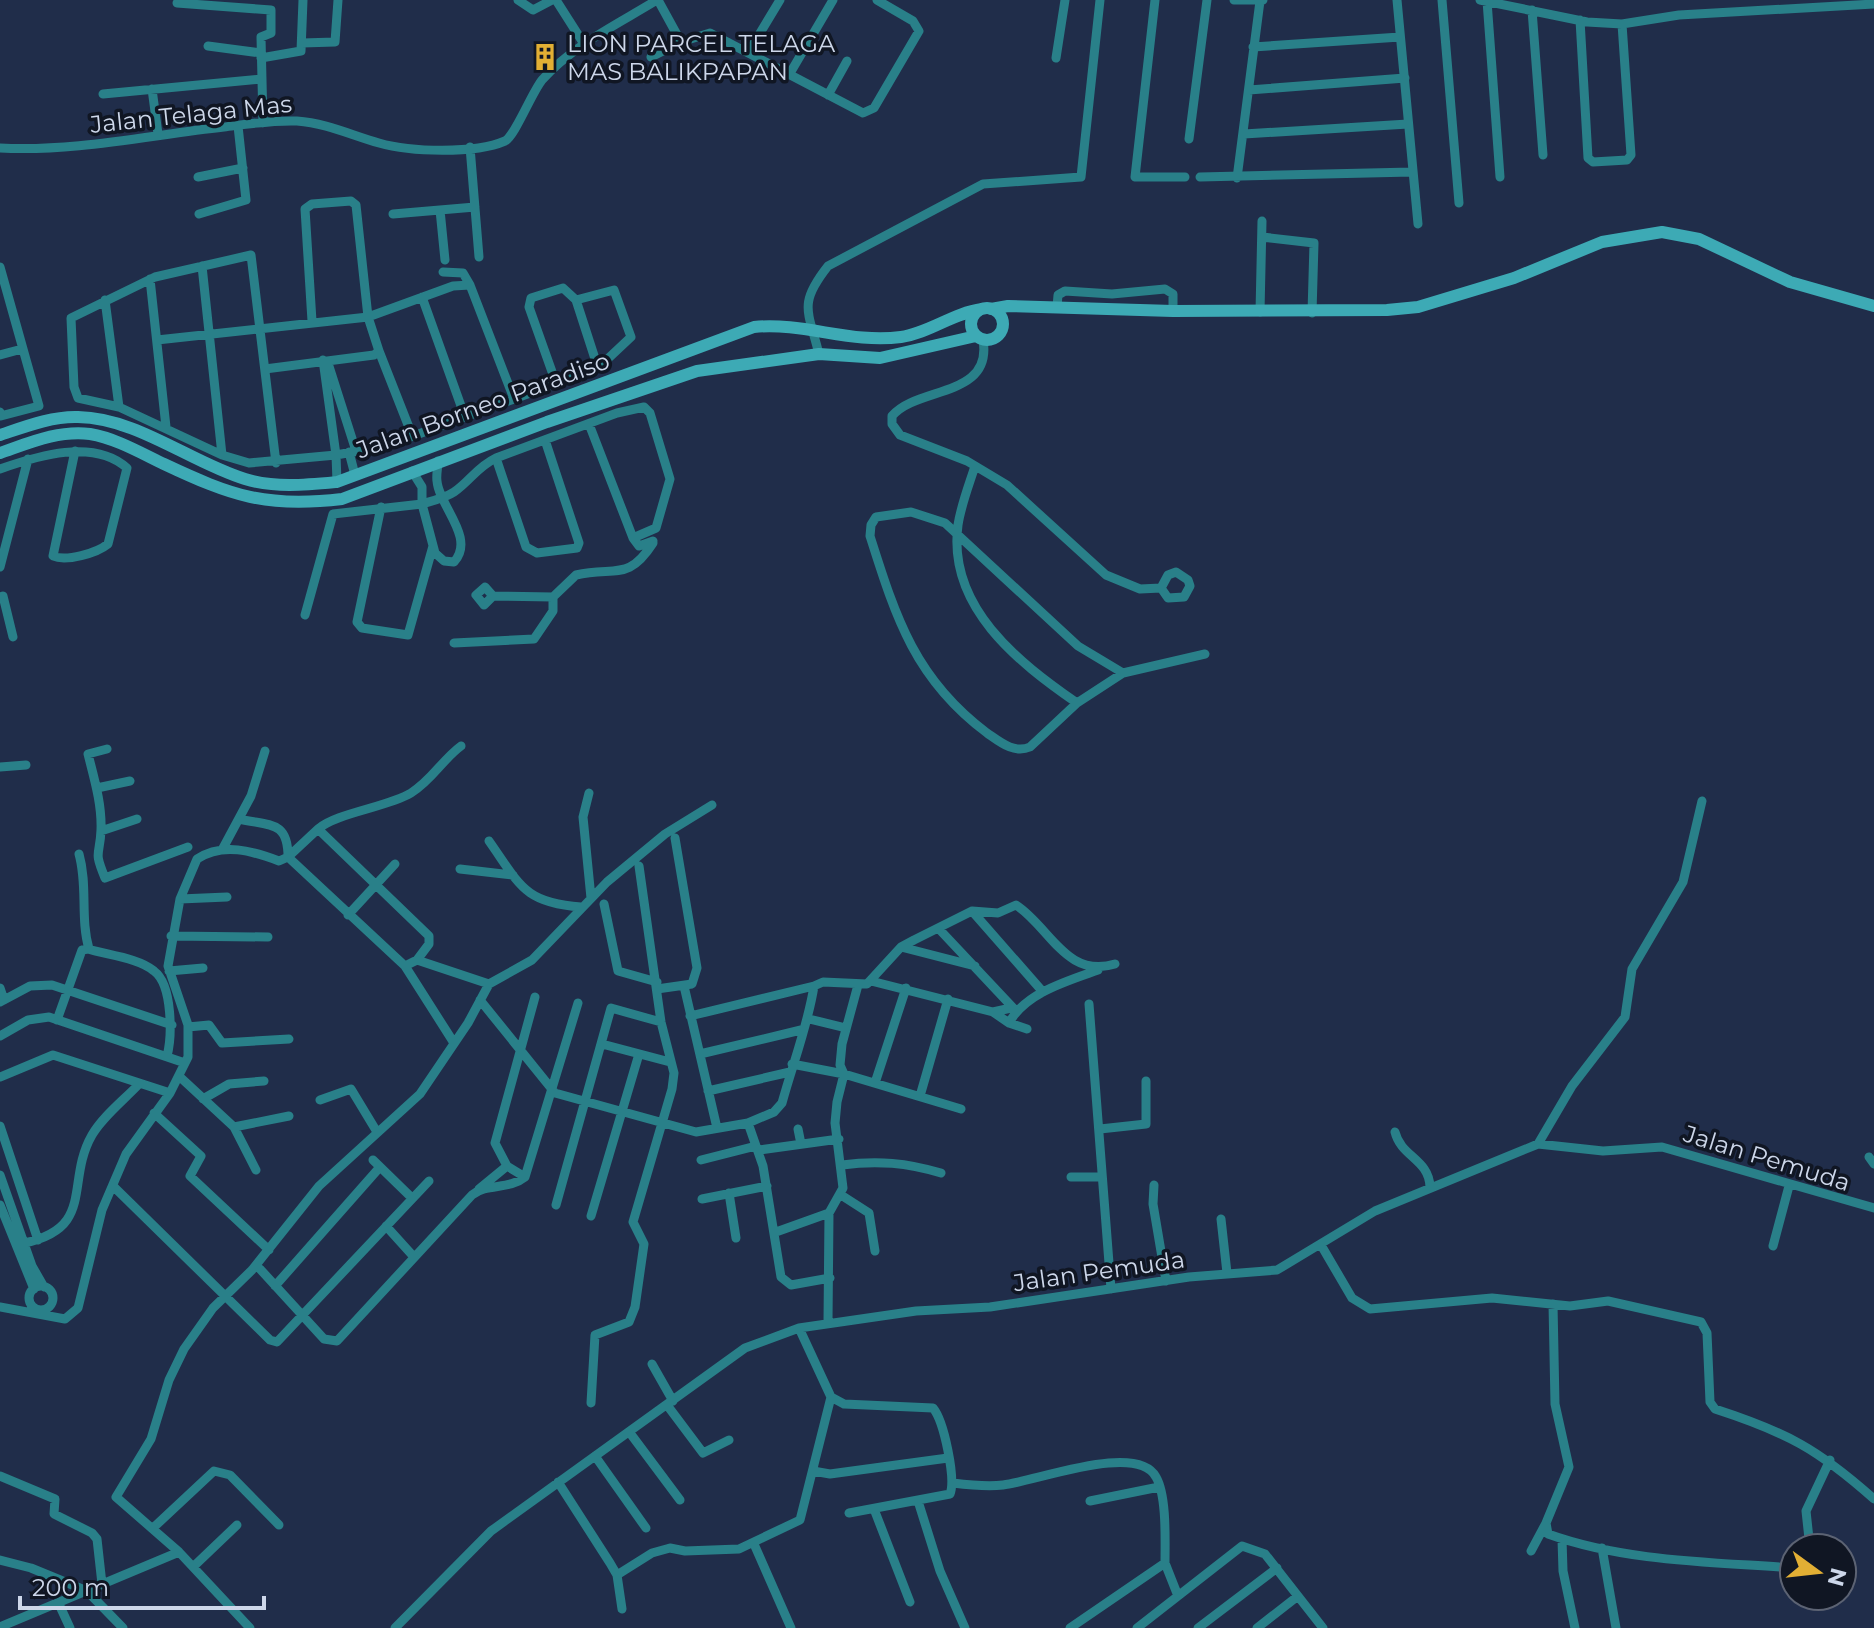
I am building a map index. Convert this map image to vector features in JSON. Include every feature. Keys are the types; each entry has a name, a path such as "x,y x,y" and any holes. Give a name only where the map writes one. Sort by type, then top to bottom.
{"street":[{"path":"208,46 261,56 299,54 303,0"},
{"path":"302,43 335,42 338,0"},
{"path":"518,0 533,10 554,0 584,44"},
{"path":"657,0 681,42"},
{"name":"Jalan Telaga Mas","path":"0,148 65,148 263,123 322,124 383,144 409,148 470,147 509,139 534,91 584,44 657,0"},
{"path":"748,53 780,0"},
{"path":"789,75 833,0"},
{"path":"651,57 705,32 863,113 870,113 919,31 913,21 877,0"},
{"path":"1056,58 1065,0"},
{"path":"819,354 805,309 807,296 828,266 983,184 1081,177 1100,0"},
{"path":"1155,0 1135,177 1185,177"},
{"path":"1189,139 1207,0"},
{"path":"1234,0 1261,0 1237,178"},
{"path":"1397,0 1418,224"},
{"path":"1442,0 1459,203"},
{"path":"1500,177 1483,1 1527,6 1580,20 1622,24 1679,15 1874,4"},
{"path":"177,3 271,10 271,33 261,37 263,123"},
{"path":"1527,6 1543,155"},
{"path":"1580,20 1588,158 1593,162 1627,160 1631,155 1622,24"},
{"path":"1253,47 1400,37"},
{"path":"828,95 847,61"},
{"path":"1249,90 1405,78"},
{"path":"103,94 261,79"},
{"path":"152,89 158,134"},
{"path":"1244,134 1408,124"},
{"path":"199,214 244,203 238,126"},
{"path":"470,147 479,257"},
{"path":"198,177 243,168"},
{"path":"1200,177 1412,172"},
{"path":"312,321 305,209 312,204 344,200 356,205 368,317 412,435"},
{"path":"393,214 475,207"},
{"path":"440,210 445,260"},
{"path":"1260,312 1262,221"},
{"name":"Jalan Borneo Paradiso","path":"0,435 50,420 82,417 141,434 207,465 248,480 289,487 337,482 754,327 813,328 866,339 904,337 965,311 986,309 1057,307 1312,313 1418,307 1514,278 1602,242 1662,232 1699,239 1790,282 1874,306"},
{"path":"1262,237 1314,243 1312,313"},
{"path":"276,463 251,255 150,279 71,318 74,387 78,398 119,407 222,455 249,463 276,463 386,446 598,368 627,342 631,330 614,290 576,300"},
{"path":"202,266 222,455"},
{"path":"0,267 39,406 1,416 0,412"},
{"path":"443,272 463,273 470,285 514,399"},
{"path":"150,279 166,427"},
{"path":"157,340 368,317 453,286 470,285"},
{"path":"556,383 529,302 531,298 563,288 576,300 598,368"},
{"path":"1057,307 1058,295 1065,291 1112,294 1165,289 1173,294 1173,311"},
{"path":"422,297 465,417"},
{"path":"105,300 119,407"},
{"path":"0,453 60,434 92,434 202,481 256,499 292,504 342,499 438,461 714,368 819,354 880,358 980,338 995,338 1002,328 1001,316 986,309 971,320 980,338 983,360 974,376 958,388 901,406 892,416 892,424 900,435 975,466 1007,485 1106,575 1140,589 1161,588"},
{"path":"708,346 714,368"},
{"path":"0,355 22,349"},
{"path":"265,369 374,355 379,351"},
{"path":"325,360 352,452 355,475"},
{"path":"325,360 337,482"},
{"path":"305,615 333,514 422,504 452,494 479,466 496,458 644,407 650,413 670,479 653,543 640,564 619,572 576,575 553,597 493,596"},
{"path":"589,424 633,538 639,546 653,543"},
{"path":"475,432 480,447"},
{"path":"496,458 526,547 537,553 577,548 579,543 545,440"},
{"path":"0,469 28,459 75,451 111,459 127,468 106,547 56,558 53,556 75,451"},
{"path":"0,567 28,459"},
{"path":"412,471 422,487 422,504 433,546 444,561 454,562 461,555 462,544 437,482 438,461"},
{"path":"202,481 207,465"},
{"path":"975,466 957,534 966,588 980,615 1004,648 1077,703"},
{"path":"422,487 437,482"},
{"path":"381,507 357,622 362,628 408,635 433,546"},
{"path":"1123,673 1078,646 945,523 911,512 876,517 871,525 870,536 897,622 926,672 972,721 1017,750 1030,747 1077,703 1123,673 1205,654"},
{"path":"633,538 656,528"},
{"path":"0,597 3,596 13,637"},
{"path":"454,643 534,639 547,625 553,611 553,597"},
{"path":"39,1288 29,1298 34,1311 65,1319 78,1308 102,1210 126,1154 180,1077 188,1057 188,1027 169,971 171,936 180,899 197,859 222,850 252,851 279,861 288,857 318,829 409,795 430,780 445,758 461,746"},
{"path":"107,749 88,754 97,788 101,831 95,854 105,878 188,847"},
{"path":"222,850 260,773 265,751"},
{"path":"0,767 26,765"},
{"path":"97,788 130,781"},
{"path":"589,793 583,817 591,898"},
{"path":"1538,1144 1572,1086 1625,1017 1632,969 1683,882 1702,801"},
{"path":"250,1628 179,1552 116,1497 151,1439 169,1380 184,1349 319,1186 420,1094 489,984 532,960 581,907 665,834 712,805"},
{"path":"101,831 137,819"},
{"path":"239,819 281,829 288,838 288,857 405,966 454,1043"},
{"path":"318,829 430,938 417,960 405,966"},
{"path":"604,904 618,971 657,985 692,984 697,968 675,838"},
{"path":"489,841 513,875 536,900 581,907"},
{"path":"79,854 85,873 83,927 89,949"},
{"path":"348,915 395,864"},
{"path":"591,1403 595,1335 629,1322 635,1307 644,1244 633,1222 672,1089 639,866"},
{"path":"460,869 513,875"},
{"path":"180,899 227,897"},
{"path":"986,926 998,913 1016,905 1073,959 1098,970"},
{"path":"972,911 1043,992"},
{"path":"871,981 901,947 972,911 998,913"},
{"path":"939,929 1013,1010"},
{"path":"171,936 268,937"},
{"path":"901,947 975,966"},
{"path":"57,1020 77,956 89,949 154,970 162,985 172,1025 167,1056"},
{"path":"1073,959 1081,976"},
{"path":"417,960 489,984"},
{"path":"690,1016 823,982 858,985 871,981 988,1009 1013,1010 1043,992 1115,964"},
{"path":"169,971 203,968"},
{"path":"0,988 2,1001 30,986 52,985 172,1025"},
{"path":"828,1322 829,1213 841,1195 837,1102 844,1074 840,1065 858,985"},
{"path":"988,1009 991,985"},
{"path":"684,986 717,1128"},
{"path":"480,1000 555,1093 696,1132 748,1123 780,1108 801,1030 809,1019 814,986"},
{"path":"875,1083 906,988"},
{"path":"525,1177 507,1166 495,1143 535,997"},
{"path":"920,1096 948,999"},
{"path":"479,1189 516,1183 525,1177 578,1003"},
{"path":"1089,1004 1111,1289"},
{"path":"556,1205 611,1008 661,1022"},
{"path":"988,1009 1009,1023 1027,1029"},
{"path":"1009,1023 1013,1010"},
{"path":"809,1019 846,1028"},
{"path":"0,1036 28,1020 57,1020 182,1062"},
{"path":"188,1027 209,1025 222,1043 289,1039"},
{"path":"700,1054 801,1030"},
{"path":"602,1044 670,1062"},
{"path":"591,1216 619,1111 639,1054"},
{"path":"0,1077 53,1055 167,1092"},
{"path":"708,1091 791,1068 844,1074 961,1109"},
{"path":"180,1077 234,1127 256,1170"},
{"path":"203,1099 229,1084 264,1081"},
{"path":"1100,1129 1146,1124 1146,1081"},
{"path":"24,1243 54,1234 67,1220 94,1132 139,1084"},
{"path":"320,1100 351,1089 377,1132"},
{"path":"154,1113 201,1156 190,1176 269,1250"},
{"path":"234,1127 289,1116"},
{"path":"748,1123 767,1186 781,1277 791,1285 830,1278"},
{"path":"0,1126 38,1240"},
{"path":"798,1129 801,1144"},
{"path":"1395,1132 1401,1147 1426,1167 1430,1187"},
{"path":"701,1160 758,1148 839,1139"},
{"name":"Jalan Pemuda","path":"395,1628 491,1531 745,1348 799,1328 916,1311 990,1307 1227,1273 1277,1270 1375,1211 1538,1144 1603,1151 1662,1147 1874,1208"},
{"path":"842,1165 870,1161 911,1164 941,1173"},
{"path":"275,1286 377,1163 412,1198"},
{"path":"260,1269 328,1342 337,1341 479,1189 507,1166"},
{"path":"0,1175 39,1288"},
{"path":"1071,1177 1102,1177"},
{"path":"113,1186 274,1341 282,1340 429,1181"},
{"path":"1154,1185 1155,1216 1166,1281"},
{"path":"702,1199 767,1186"},
{"path":"1773,1246 1789,1186"},
{"path":"729,1193 736,1238"},
{"path":"841,1195 869,1213 875,1251"},
{"path":"1,1211 39,1288 52,1292 52,1318"},
{"path":"776,1232 829,1213"},
{"path":"1221,1219 1227,1273"},
{"path":"386,1226 414,1257"},
{"path":"1321,1245 1352,1298 1370,1309 1492,1298 1553,1304 1620,1303 1701,1322 1707,1333 1710,1402 1715,1409 1795,1438 1830,1460 1874,1499"},
{"path":"1531,1551 1569,1467 1555,1404 1553,1304"},
{"path":"0,1307 34,1311 50,1306"},
{"path":"799,1328 831,1397 844,1404 933,1408 941,1419 953,1483 950,1494 849,1513"},
{"path":"652,1364 670,1403 703,1453 729,1440"},
{"path":"617,1575 637,1560 670,1548 722,1551 754,1544 800,1520 831,1397"},
{"path":"630,1433 680,1500"},
{"path":"595,1456 646,1528"},
{"path":"813,1471 830,1474 948,1458"},
{"path":"953,1483 1000,1486 1129,1460 1149,1468 1158,1478 1165,1563 1178,1596"},
{"path":"1808,1532 1806,1511 1830,1460"},
{"path":"153,1528 214,1471 230,1475 279,1525"},
{"path":"0,1476 55,1499 54,1514 92,1533 97,1539 102,1584"},
{"path":"558,1482 617,1575 622,1609"},
{"path":"1090,1501 1159,1487"},
{"path":"918,1501 940,1571 965,1628"},
{"path":"874,1509 910,1602"},
{"path":"1546,1523 1548,1534 1602,1548 1685,1560 1778,1567"},
{"path":"193,1567 237,1525"},
{"path":"1562,1539 1563,1571 1575,1628"},
{"path":"754,1544 791,1628"},
{"path":"1137,1628 1242,1546 1265,1554 1319,1627"},
{"path":"1602,1548 1616,1628"},
{"path":"0,1627 179,1552"},
{"path":"0,1560 31,1568 87,1591 123,1628"},
{"path":"1070,1628 1165,1563"},
{"path":"1198,1628 1277,1568"},
{"path":"1257,1628 1298,1596"},
{"path":"58,1602 70,1628"}],"place":[{"name":"LION PARCEL TELAGA MAS BALIKPAPAN","path":"545,57"}]}
